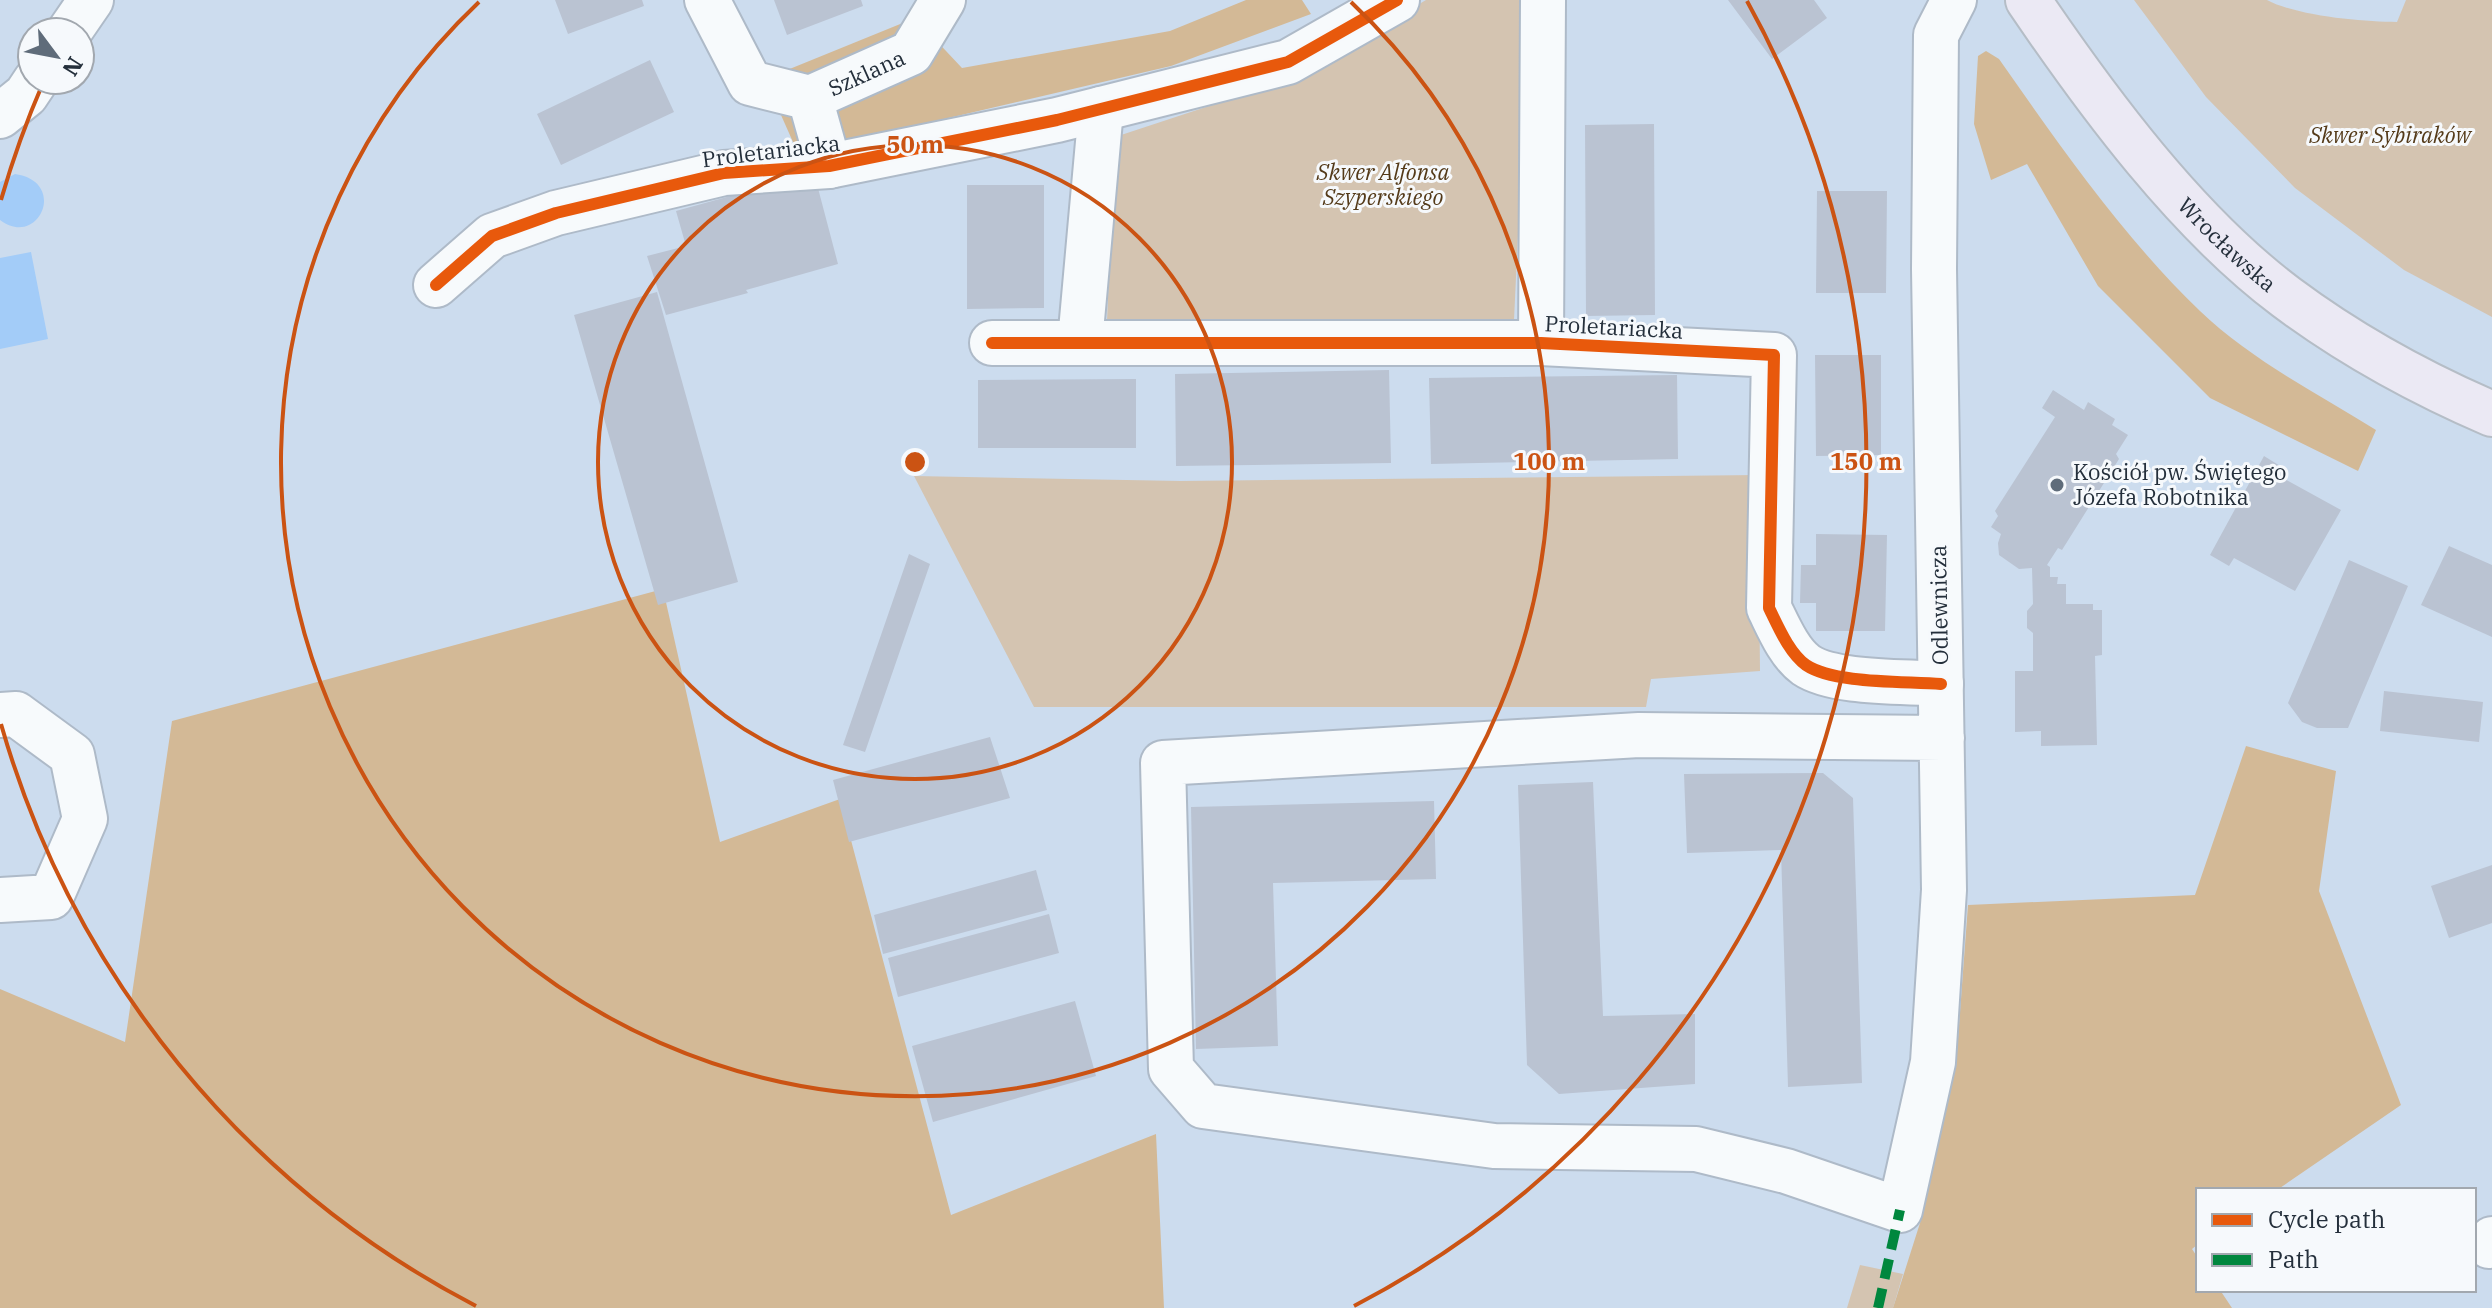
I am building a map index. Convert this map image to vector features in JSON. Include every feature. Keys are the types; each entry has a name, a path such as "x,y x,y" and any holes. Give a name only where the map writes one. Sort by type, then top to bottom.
{"main road":[{"name":"Wrocławska","path":"2028,0 2112,116 2161,176 2255,272 2317,319 2374,354 2449,395 2492,414"}],"street":[{"path":"707,0 750,83 810,98 829,166"},
{"name":"Szklana","path":"810,98 911,53 943,0"},
{"name":"Proletariacka","path":"436,285 492,236 556,213 724,173 829,166 1101,109 1288,62 1397,0"},
{"name":"Proletariacka","path":"1541,343 1543,0"},
{"name":"Odlewnicza","path":"1942,738 1639,735 1163,763 1171,1069 1203,1106 1494,1146 1696,1149 1786,1171 1900,1210 1933,1062 1944,890 1942,738 1934,269 1936,35 1954,0"},
{"path":"0,116 25,96"},
{"path":"1080,342 1101,109"},
{"name":"Proletariacka","path":"992,343 1541,343 1774,355 1769,608 1784,637 1804,664 1830,676 1941,684"},
{"path":"0,715 16,714 72,755 85,819 51,897 0,900"}],"green space":[{"name":"Skwer Alfonsa Szyperskiego","path":"1426,0 1529,0 1514,320 1107,321 1115,137 1294,78"},
{"name":"Skwer Sybiraków","path":"2134,0 2267,0 2312,14 2397,22 2406,0 2492,0 2492,317 2404,270 2295,188 2206,97"},
{"path":"1758,475 1760,671 1651,679 1646,707 1034,707 914,476 1181,481"},
{"path":"1860,1265 1903,1274 1893,1308 1847,1308"}],"shaded area":[{"path":"1246,0 1302,0 1311,14 1171,66 820,148 797,151 765,79 915,18 962,68 1170,31"},
{"path":"1986,51 1999,59 2119,222 2200,311 2263,360 2376,430 2358,471 2210,398 2098,286 2027,164 1991,180 1974,124 1978,56"},
{"path":"663,589 720,842 840,799 951,1215 1156,1134 1164,1308 0,1308 0,989 125,1042 172,721"},
{"path":"2246,746 2336,771 2319,891 2401,1105 2280,1188 2196,1188 2196,1246 2192,1249 2196,1255 2196,1292 2221,1292 2232,1308 1893,1308 1920,1223 1956,1066 1968,905 2195,895"}],"water":[{"path":"15,174 31,179 41,189 44,200 36,220 26,226 14,227 0,220 0,182"},
{"path":"31,252 48,339 0,349 0,258"}],"building":[{"path":"555,0 642,0 644,6 568,34"},
{"path":"774,0 861,0 863,6 787,35"},
{"path":"1728,0 1814,0 1827,18 1772,59"},
{"path":"650,60 674,112 561,165 537,114"},
{"path":"1654,124 1655,315 1586,316 1585,125"},
{"path":"814,173 838,264 666,315 647,256 686,246 676,211"},
{"path":"967,185 1044,185 1044,308 967,309"},
{"path":"1817,191 1887,191 1886,293 1816,293"},
{"path":"657,292 738,582 658,605 574,315"},
{"path":"1815,355 1881,355 1881,455 1816,456"},
{"path":"1389,370 1391,463 1176,466 1175,374"},
{"path":"1677,375 1678,459 1431,464 1429,378"},
{"path":"1136,379 1136,448 978,448 978,380"},
{"path":"2053,390 2084,410 2088,402 2115,419 2112,425 2128,435 2116,454 2119,459 2062,550 2058,548 2047,565 2050,567 2050,577 2058,577 2057,584 2066,584 2066,604 2093,604 2093,610 2102,610 2102,655 2095,656 2097,745 2041,746 2041,731 2015,732 2015,671 2033,671 2033,633 2027,628 2027,611 2033,604 2032,568 2019,569 1999,555 2001,534 1991,527 1998,516 1995,511 2055,417 2042,408"},
{"path":"2264,456 2285,469 2281,477 2341,510 2295,591 2234,558 2229,566 2210,555"},
{"path":"1816,534 1887,535 1885,631 1816,631 1816,603 1800,603 1801,565 1816,565"},
{"path":"2449,546 2492,565 2492,637 2421,605"},
{"path":"909,554 930,564 865,752 843,745"},
{"path":"2349,560 2408,586 2348,728 2317,728 2302,722 2288,703"},
{"path":"2384,691 2483,702 2479,742 2380,731"},
{"path":"990,737 1010,798 849,842 833,780"},
{"path":"1823,773 1853,798 1862,1083 1788,1087 1781,850 1687,853 1684,774"},
{"path":"1593,782 1603,1016 1695,1014 1695,1084 1559,1094 1527,1065 1518,785"},
{"path":"1434,801 1436,879 1273,883 1278,1046 1196,1049 1191,807"},
{"path":"2492,865 2492,923 2449,938 2431,886"},
{"path":"1036,870 1047,910 883,954 874,915"},
{"path":"1049,914 1059,953 898,997 888,958"},
{"path":"1075,1001 1096,1076 933,1122 912,1046"}],"marked path":[{"path":"1878,1308 1900,1210"}],"cycle path":[{"path":"436,285 492,236 556,213 724,173 829,166 1057,120 1288,62 1397,0"},
{"path":"992,343 1541,343 1774,355 1769,608 1780,631 1800,660 1818,671 1852,679 1941,684"}],"place":[{"name":"Kościół pw. Świętego Józefa Robotnika","path":"2057,485"}]}
